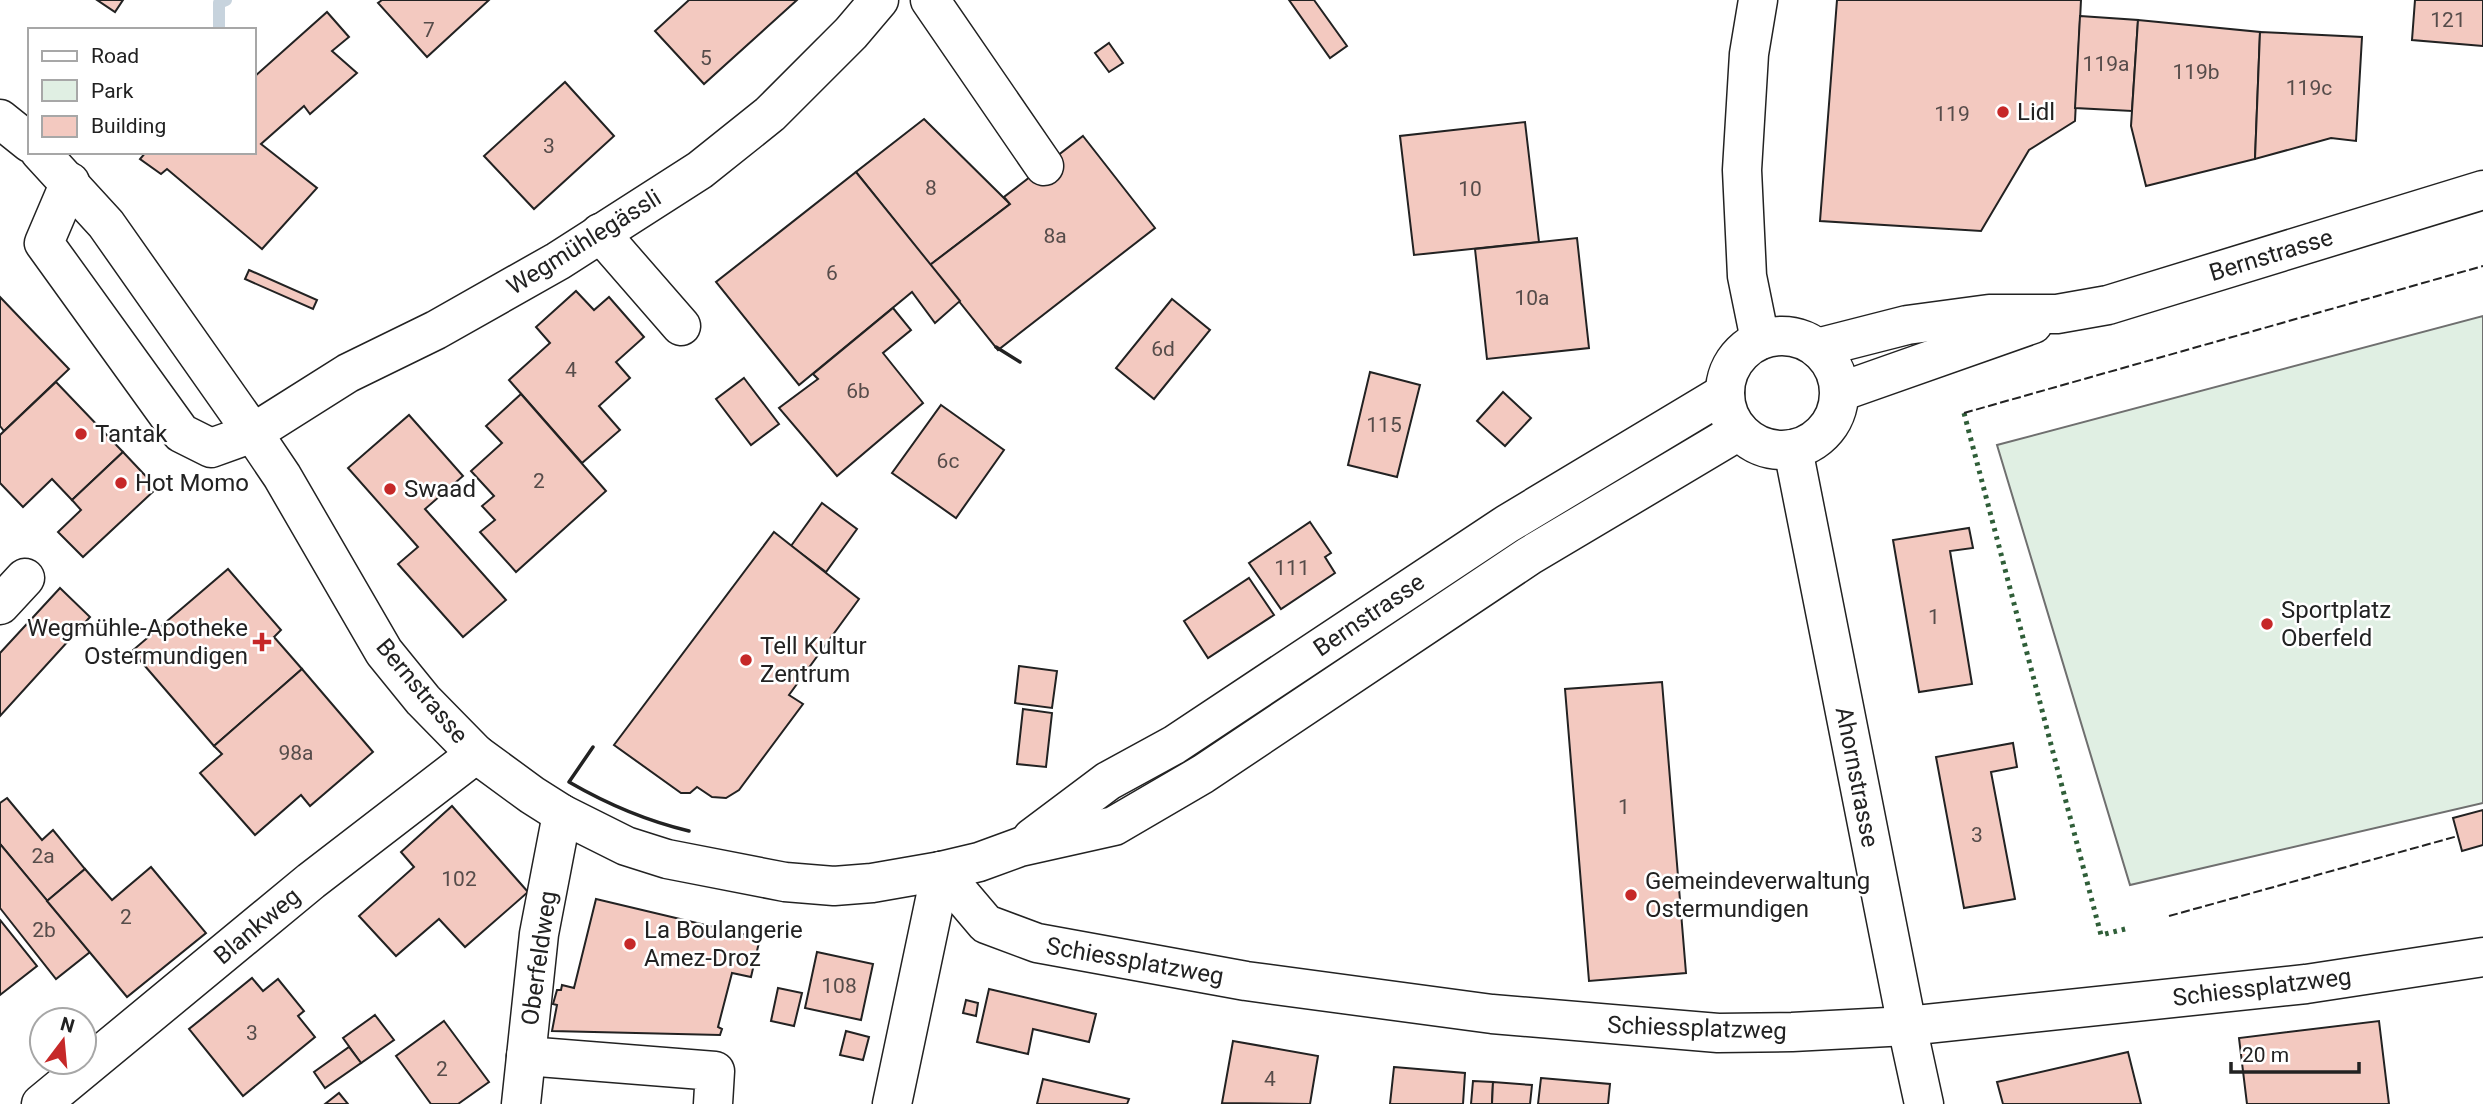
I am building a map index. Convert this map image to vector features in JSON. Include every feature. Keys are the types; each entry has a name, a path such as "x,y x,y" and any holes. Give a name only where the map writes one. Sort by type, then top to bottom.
{"main road":[{"name":"Wegmühlegässli","path":"70,182 44,243 181,433 211,448 253,433 348,373 436,330 558,261 699,170 770,114 851,33 879,0"},
{"path":"930,0 1044,166"},
{"path":"1758,0 1749,54 1742,170 1747,276 1760,340"},
{"path":"0,119 28,141"},
{"name":"Bernstrasse","path":"42,154 106,224 253,433 282,476 384,652 423,700 476,754 562,814 626,846 667,859 785,882 834,886 941,871 979,862 1020,847 1114,825 1203,774 1530,556 1739,431"},
{"name":"Bernstrasse","path":"1817,348 1907,325 1989,314 2057,314 2108,305 2483,190"},
{"path":"600,233 681,326"},
{"name":"Bernstrasse","path":"1840,392 2001,337 2057,314"},
{"path":"1777,337 1796,338 1817,348 1833,368 1840,392 1836,410 1825,430 1810,443 1793,449 1774,450 1754,442 1739,431 1727,410 1725,393 1727,375 1735,359 1746,348 1760,340 1777,337"},
{"name":"Bernstrasse","path":"1020,847 1108,781 1174,745 1507,524 1725,393"},
{"name":"Ahornstrasse","path":"1793,449 1924,1104"},
{"name":"Blankweg","path":"41,1104 311,881 476,754"},
{"name":"Oberfeldweg","path":"521,1104 539,934 562,814"},
{"path":"892,1104 941,871"},
{"name":"Schiessplatzweg","path":"941,871 986,924 1037,943 1246,981 1513,1017 1718,1033 1907,1026 2306,984 2483,957"},
{"path":"526,1056 715,1071 713,1104"}],"green space":[{"name":"Sportplatz Oberfeld","path":"2483,316 2483,803 2130,885 1997,445"}],"building":[{"path":"97,0 123,0 115,12"},
{"path":"382,0 489,0 427,57 378,3"},
{"path":"689,0 797,0 704,84 655,31"},
{"path":"1289,0 1314,0 1347,46 1330,58"},
{"path":"1837,0 2081,0 2075,121 2029,150 1981,231 1820,221"},
{"path":"2415,0 2483,0 2483,46 2412,40"},
{"path":"327,12 349,37 332,51 357,73 310,114 304,106 261,144 317,188 262,249 167,169 161,174 140,159 144,154 256,154 256,75"},
{"path":"2080,16 2138,20 2132,111 2075,108"},
{"path":"2138,20 2260,32 2255,159 2146,186 2131,126"},
{"path":"2260,32 2362,37 2356,141 2331,138 2255,159"},
{"path":"1109,43 1123,63 1109,72 1095,53"},
{"path":"565,82 614,136 534,209 484,156"},
{"path":"924,119 1010,204 930,265 856,172"},
{"path":"1525,122 1539,242 1414,255 1400,136"},
{"path":"1083,136 1155,228 998,350 930,265 1010,204 1004,197"},
{"path":"856,172 960,301 935,323 912,292 799,385 716,282"},
{"path":"1577,238 1589,348 1487,359 1475,249"},
{"path":"249,270 317,300 313,309 245,279"},
{"path":"576,291 594,310 609,297 644,337 616,362 630,378 599,406 620,430 582,463 509,380 550,343 536,327"},
{"path":"0,297 69,369 4,431 0,426"},
{"path":"1172,299 1210,330 1154,399 1116,368"},
{"path":"893,308 911,330 883,353 923,403 837,476 779,408 818,379 813,374"},
{"path":"1370,372 1420,385 1397,477 1348,465"},
{"path":"744,378 779,424 751,445 716,399"},
{"path":"56,382 123,452 72,500 52,479 23,507 0,483 0,435"},
{"path":"1503,392 1531,418 1505,446 1477,421"},
{"path":"521,394 606,491 516,572 480,532 495,520 482,506 494,496 471,471 502,443 486,426"},
{"path":"941,405 1004,450 956,518 892,473"},
{"path":"409,415 463,476 425,509 506,600 463,637 398,564 418,547 348,468"},
{"path":"123,452 157,488 83,557 58,532 81,510 72,500"},
{"path":"822,503 857,529 826,572 791,546"},
{"path":"1310,522 1331,553 1325,557 1335,573 1281,609 1249,563"},
{"path":"1969,528 1973,548 1950,551 1972,684 1919,692 1893,540"},
{"name":"Tell Kultur Zentrum","path":"774,532 859,599 789,695 803,704 739,790 726,798 712,797 697,787 690,793 681,793 614,745"},
{"path":"228,569 281,630 274,637 302,669 214,746 132,651"},
{"path":"1249,578 1274,615 1208,658 1184,621"},
{"path":"60,588 90,617 0,716 0,653"},
{"path":"1019,666 1057,671 1052,708 1015,703"},
{"path":"302,669 373,752 310,806 301,795 255,835 200,773 222,754 214,746"},
{"name":"Gemeindeverwaltung Ostermundigen","path":"1662,682 1686,973 1589,981 1565,689"},
{"path":"1023,709 1052,713 1046,767 1017,764"},
{"path":"2013,743 2017,767 1991,772 2015,899 1964,908 1936,757"},
{"path":"7,798 42,840 53,830 85,869 47,901 0,844 0,803"},
{"path":"452,806 528,892 465,947 439,919 396,956 359,916 414,867 401,852"},
{"path":"2483,810 2483,845 2462,851 2453,818"},
{"path":"0,844 90,952 56,979 0,908"},
{"path":"151,867 206,933 127,997 47,901 85,869 112,900"},
{"path":"596,899 760,938 751,977 732,973 718,1027 722,1029 720,1035 552,1031 557,1005 553,1004 557,990 561,990 562,985 574,988"},
{"path":"0,920 37,966 0,995"},
{"path":"817,952 873,964 861,1020 805,1008"},
{"path":"252,978 263,991 278,979 304,1011 298,1016 315,1037 243,1096 189,1029"},
{"path":"778,988 802,993 794,1026 771,1021"},
{"path":"989,989 1096,1014 1089,1042 1033,1029 1028,1054 977,1042"},
{"path":"966,1000 978,1003 976,1016 963,1013"},
{"path":"375,1015 394,1040 361,1063 343,1038"},
{"path":"444,1021 489,1082 458,1104 431,1104 396,1056"},
{"path":"2379,1021 2389,1104 2247,1104 2239,1038"},
{"path":"846,1031 869,1037 863,1060 840,1055"},
{"path":"1233,1041 1318,1056 1310,1104 1222,1103"},
{"path":"349,1047 361,1063 325,1088 314,1072"},
{"path":"2128,1052 2141,1104 2003,1104 1997,1082"},
{"path":"1394,1067 1465,1073 1463,1104 1390,1104"},
{"path":"1541,1078 1610,1084 1608,1104 1538,1104"},
{"path":"1043,1079 1129,1099 1127,1104 1037,1104"},
{"path":"1473,1081 1493,1082 1492,1104 1471,1104"},
{"path":"1493,1082 1532,1085 1530,1104 1492,1104"},
{"path":"339,1093 348,1104 325,1104"}],"waterway":[{"path":"219,28 219,3 226,0"}],"hedge":[{"path":"1964,413 2101,935 2129,928"}],"fence":[{"path":"1964,413 2483,266"},
{"path":"2169,916 2458,836"}],"wall":[{"path":"996,347 1020,362"},
{"path":"593,747 569,782 628,811 689,831"}],"place":[{"name":"Lidl","path":"2003,112"},
{"name":"Tantak","path":"81,434"},
{"name":"Hot Momo","path":"121,483"},
{"name":"Swaad","path":"390,489"},
{"name":"Sportplatz Oberfeld","path":"2267,624"},
{"name":"Wegmühle-Apotheke Ostermundigen","path":"262,642"},
{"name":"Tell Kultur Zentrum","path":"746,660"},
{"name":"Gemeindeverwaltung Ostermundigen","path":"1631,895"},
{"name":"La Boulangerie Amez-Droz","path":"630,944"}]}
